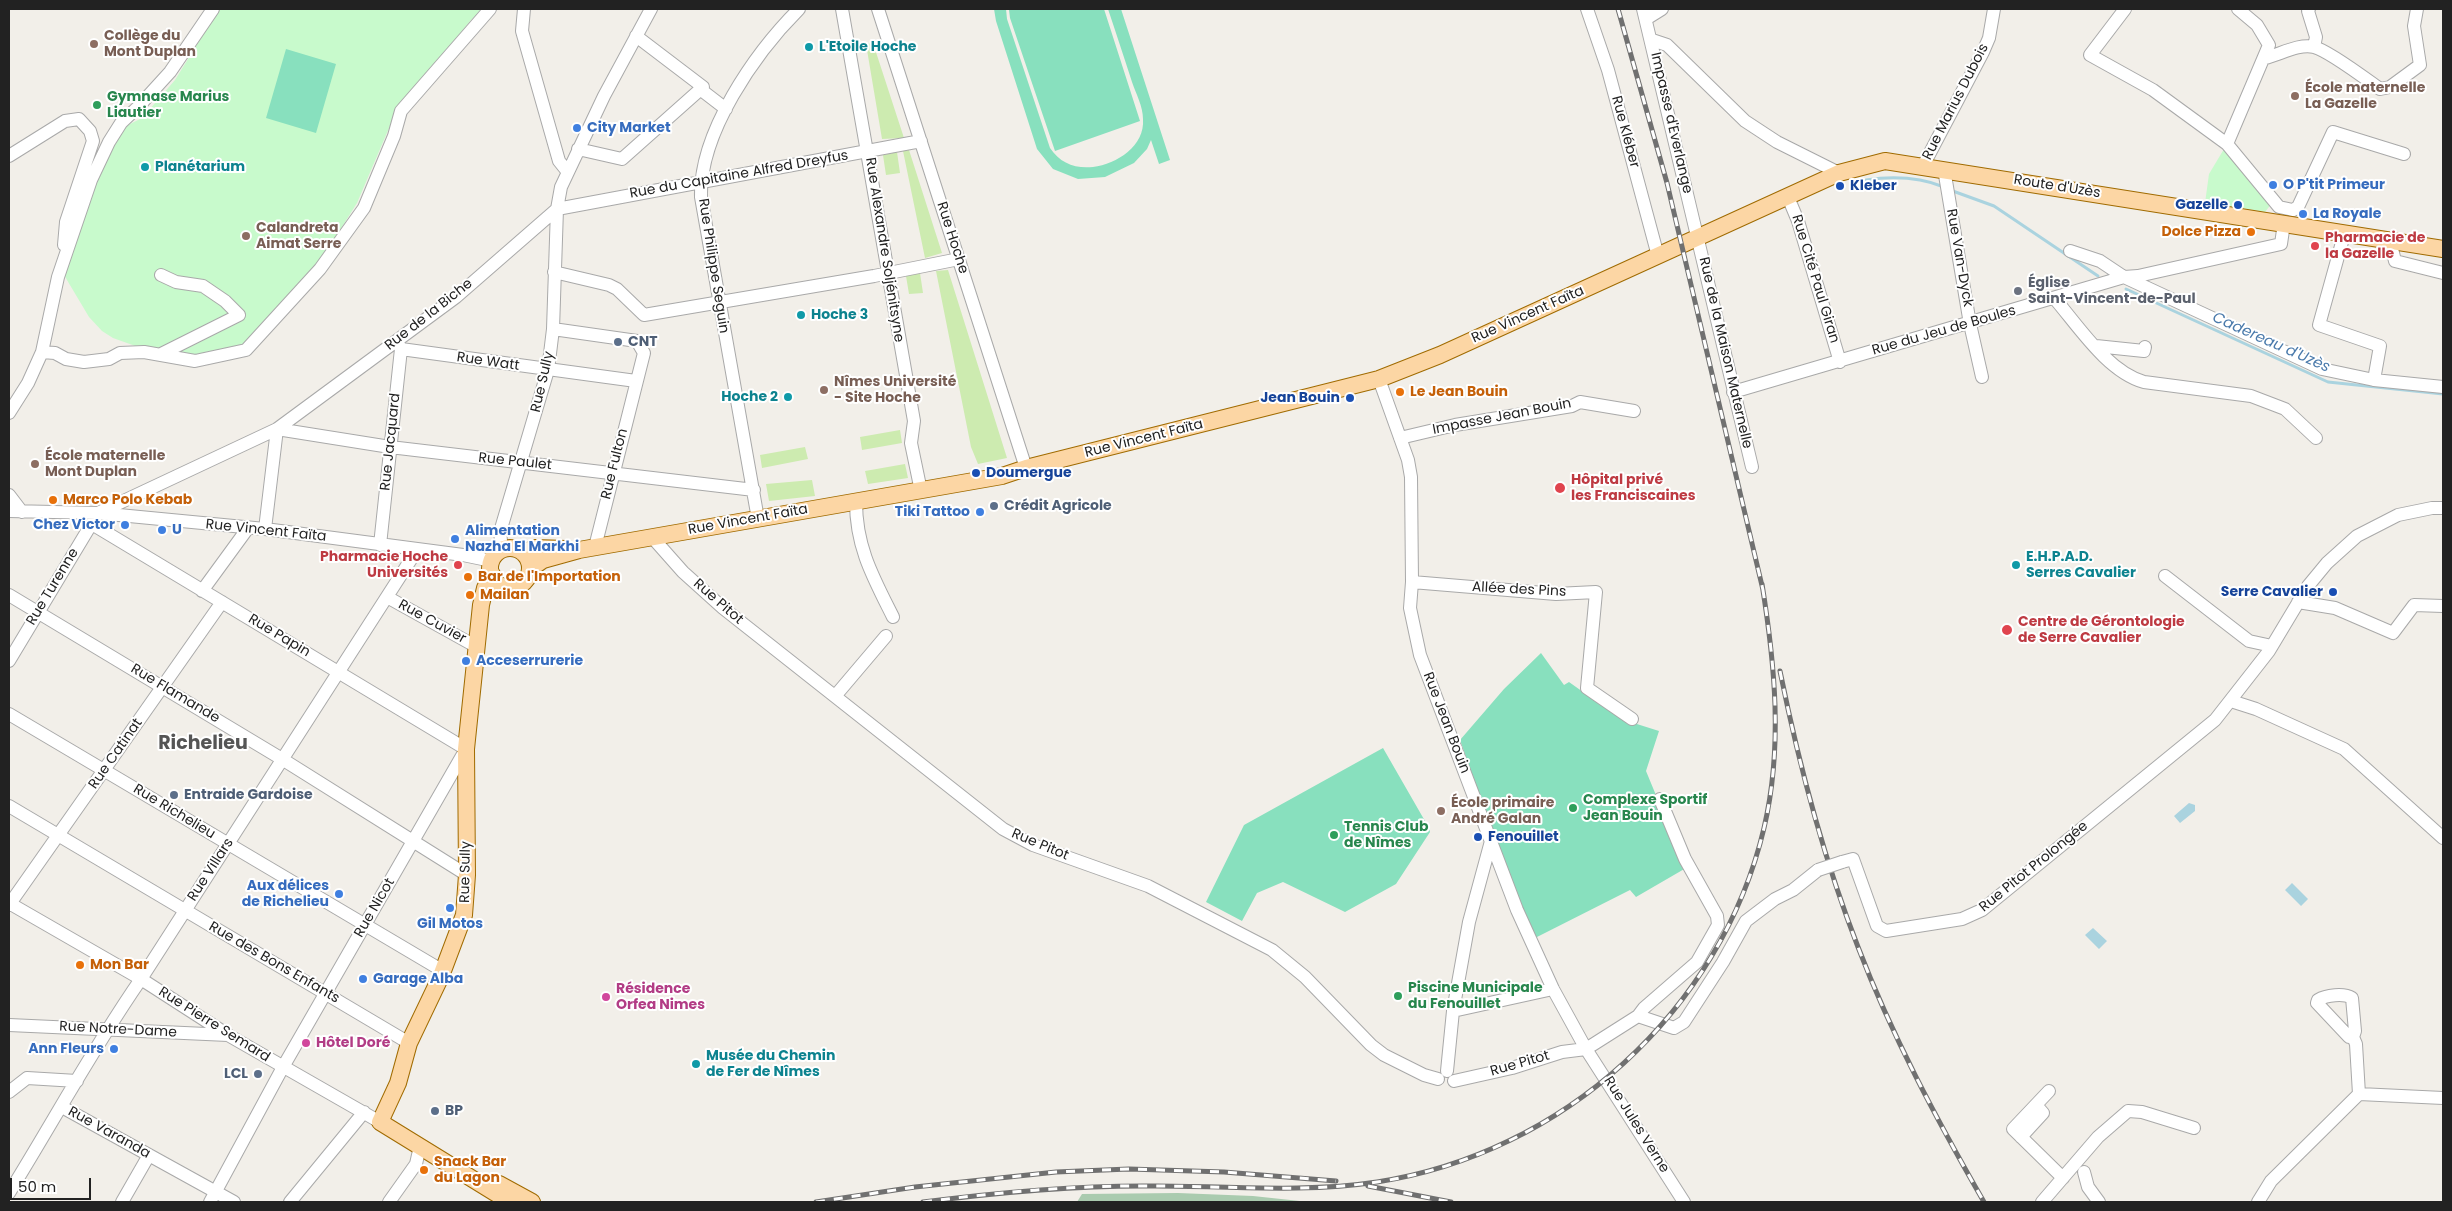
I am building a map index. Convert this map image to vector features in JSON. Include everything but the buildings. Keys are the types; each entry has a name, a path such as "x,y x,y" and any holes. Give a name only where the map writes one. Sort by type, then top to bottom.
{"main road":[{"name":"Route d'Uzès","path":"1691,241 1839,173 1885,161 2285,217 2344,235 2443,249"},
{"name":"Rue Vincent Faïta","path":"530,569 543,560 587,548 1002,476 1026,468 1379,379 1440,355 1691,241"},
{"path":"482,605 507,587 520,585 528,575 529,563 523,553 514,548 495,562 495,580 507,587"},
{"name":"Rue Vincent Faïta","path":"523,553 535,548 587,548"},
{"name":"Rue Sully","path":"380,1122 398,1083 410,1043 443,971 464,915 467,875 466,749 482,605 485,588 495,562"},
{"name":"Rue Pierre Semard","path":"380,1122 420,1146 522,1201"}],"street":[{"path":"9,412 28,383 42,352 62,265 91,180 109,142 121,123 170,72 213,9"},
{"path":"42,352 54,353 66,359 84,362 109,358 120,353 144,352 196,361 246,350 320,269 364,208 394,136 401,111 474,24 490,9"},
{"path":"524,9 522,31 559,161 567,171"},
{"path":"556,209 567,171 651,9"},
{"name":"Rue Philippe Seguin","path":"758,519 718,303 700,182 705,161 726,109 749,70 782,26 799,9"},
{"name":"Rue Alexandre Soljénitsyne","path":"842,9 869,152 914,421 911,443 921,491"},
{"name":"Rue Hoche","path":"878,9 1026,468"},
{"name":"Rue Kléber","path":"1587,9 1608,70 1658,256"},
{"path":"1645,14 1662,9"},
{"name":"Rue Marius Dubois","path":"1923,166 1983,52 1989,38 1994,9"},
{"path":"2125,9 2090,55 2152,90 2227,144 2285,217 2298,207 2333,132 2404,154"},
{"path":"2227,144 2244,100 2265,58 2269,45 2247,15 2238,9"},
{"path":"2309,9 2308,12 2316,37 2314,47"},
{"path":"2265,58 2298,48 2314,47 2351,68 2380,89 2390,87 2420,65 2414,26 2417,9"},
{"name":"Impasse d'Everlange","path":"1645,14 1652,40 1691,241"},
{"path":"578,149 622,159 703,87 636,36"},
{"path":"1652,40 1667,45 1745,121 1777,142 1839,173"},
{"path":"700,89 726,109"},
{"path":"9,156 64,121 79,119 90,131 93,141 66,222 62,265"},
{"name":"Rue du Capitaine Alfred Dreyfus","path":"556,209 921,141"},
{"name":"Rue Van-Dyck","path":"1944,169 1970,324 1982,377"},
{"name":"Rue Cité Paul Giran","path":"1788,196 1798,221 1840,362"},
{"name":"Rue Sully","path":"495,562 500,532 548,370 552,328 556,209"},
{"name":"Rue de la Biche","path":"95,519 277,429 399,345 556,209"},
{"name":"Rue du Jeu de Boules","path":"1733,392 2124,278 2281,244 2285,217"},
{"path":"2344,235 2319,325 2380,346 2374,380"},
{"name":"Rue de la Maison Maternelle","path":"1691,241 1740,412 1752,467"},
{"path":"2390,241 2395,261 2443,273"},
{"path":"2070,251 2100,261 2124,278 2322,369 2374,380 2443,386"},
{"path":"554,272 609,285 622,294 644,315 959,259"},
{"path":"160,354 239,315 225,301 203,286 176,282 161,275"},
{"path":"2055,299 2114,366 2130,378 2144,382 2251,396 2285,409 2316,438"},
{"name":"Rue Fulton","path":"552,328 637,341 644,353 613,473 587,548"},
{"name":"Rue Watt","path":"399,345 548,370 636,381"},
{"name":"Rue Jacquard","path":"380,545 399,345"},
{"path":"2096,346 2144,351 2145,347"},
{"name":"Rue Jean Bouin","path":"1379,379 1400,438 1411,478 1412,582 1410,608 1420,655 1517,910 1553,989 1586,1049"},
{"name":"Impasse Jean Bouin","path":"1400,438 1455,425 1572,406 1580,402 1634,411"},
{"path":"265,529 277,429"},
{"name":"Rue Paulet","path":"277,429 390,447 754,490"},
{"path":"9,495 22,512"},
{"path":"856,502 856,517 863,555 893,617"},
{"path":"2443,508 2432,508 2398,515 2357,536 2327,563 2308,586 2272,646 2231,701 2256,709 2344,749 2443,838"},
{"name":"Rue Vincent Faïta","path":"9,511 95,519 265,529 463,555 495,562"},
{"name":"Rue Papin","path":"95,519 202,591 466,749"},
{"name":"Rue Turenne","path":"9,660 95,519"},
{"path":"202,591 248,528"},
{"name":"Rue Pitot","path":"652,537 683,572 723,608 836,695 1003,829 1033,845 1148,886 1272,950 1306,977 1371,1045 1384,1055 1424,1075 1446,1077 1512,1068 1562,1052 1586,1049"},
{"name":"Rue Villars","path":"9,1193 62,1107 106,1029 141,979 417,550"},
{"path":"2165,576 2249,641 2272,646"},
{"name":"Allée des Pins","path":"1412,582 1556,594 1596,592 1587,688 1632,719"},
{"name":"Rue Flamande","path":"9,595 282,759 467,875"},
{"name":"Rue Cuvier","path":"387,597 476,647"},
{"name":"Rue Catinat","path":"9,904 222,602"},
{"path":"2298,602 2335,608 2393,633 2414,605 2443,606"},
{"path":"836,695 886,636"},
{"name":"Rue Pitot Prolongée","path":"1638,1016 1674,1028 1684,1022 1723,962 1746,921 1775,899 1793,890 1818,870 1842,862 1853,859 1877,926 1886,931 1962,919 1982,910 2215,720 2231,701"},
{"name":"Rue Richelieu","path":"9,714 443,971"},
{"name":"Rue Nicot","path":"213,1197 283,1067 466,749"},
{"path":"1586,1049 1638,1016 1644,1008 1697,962 1718,925 1717,916 1685,859 1660,799"},
{"name":"Rue des Bons Enfants","path":"9,806 410,1043"},
{"path":"1446,1077 1453,1011 1470,922 1491,841"},
{"name":"Rue Pierre Semard","path":"9,904 141,979 228,1035 380,1122"},
{"path":"1453,1011 1553,989"},
{"name":"Rue Notre-Dame","path":"9,1025 228,1035"},
{"path":"2353,1037 2356,1044 2360,1094"},
{"name":"Rue Jules Verne","path":"1586,1049 1684,1202"},
{"path":"9,1092 26,1078 77,1081"},
{"path":"2049,1091 2013,1129 2063,1178"},
{"path":"2258,1202 2271,1181 2360,1094 2443,1098"},
{"name":"Rue Varanda","path":"62,1107 149,1155 213,1197 234,1202"},
{"path":"2042,1202 2098,1137 2128,1111 2142,1112 2194,1128"},
{"path":"290,1202 364,1112"},
{"path":"389,1202 416,1164 420,1146"},
{"path":"122,1202 149,1155"},
{"path":"2084,1172 2088,1187 2099,1202"}],"green space":[{"path":"219,9 484,9 471,20 395,114 357,203 320,262 261,331 240,347 198,357 141,348 113,338 102,331 89,317 64,275 102,165 126,126 142,118 175,80"},
{"path":"994,9 1006,9 1007,19 1050,148 1058,158 1068,164 1080,167 1093,167 1111,162 1128,152 1139,137 1142,129 1143,114 1141,105 1108,9 1121,9 1170,160 1159,164 1151,140 1147,149 1134,163 1105,177 1078,179 1053,169 1037,149 996,21"},
{"path":"1104,9 1140,121 1055,151 1010,18 1009,10"},
{"path":"873,43 904,138 882,139 866,44"},
{"path":"286,49 336,64 316,133 266,118"},
{"path":"2224,149 2272,203 2265,212 2242,208 2243,203 2235,202 2234,207 2205,203 2209,174"},
{"path":"909,150 942,253 925,258 903,151"},
{"path":"897,152 900,173 886,175 883,155"},
{"path":"948,270 1007,458 978,464 971,447 936,271"},
{"path":"920,273 923,293 909,294 906,276"},
{"path":"900,430 902,443 862,450 860,437"},
{"path":"805,447 808,459 762,468 760,455"},
{"path":"905,464 908,478 868,484 865,471"},
{"path":"812,480 815,496 769,501 766,484"},
{"name":"Complexe Sportif Jean Bouin","path":"1541,653 1564,685 1569,682 1621,719 1659,731 1646,771 1686,868 1636,897 1630,890 1535,938 1503,861 1460,740 1504,689"},
{"name":"Tennis Club de Nîmes","path":"1383,748 1430,832 1396,884 1345,912 1283,882 1257,893 1242,921 1206,902 1244,825"},
{"path":"1178,1193 1253,1196 1309,1202 1077,1202 1082,1194"}],"water":[{"path":"2189,803 2195,805 2195,811 2180,823 2174,816"},
{"path":"2292,883 2308,899 2301,906 2285,890"},
{"path":"2093,928 2107,941 2099,949 2085,935"}],"waterway":[{"name":"Cadereau d'Uzès","path":"1866,180 1906,178 1944,187"},
{"name":"Cadereau d'Uzès","path":"1950,190 1994,206 2098,276"},
{"name":"Cadereau d'Uzès","path":"2126,289 2328,382 2443,394"}],"railway":[{"path":"1618,9 1667,183 1763,590"},
{"path":"923,1202 1010,1192 1068,1188 1156,1186 1294,1188 1377,1182 1445,1166 1509,1141 1569,1106 1624,1063 1671,1013 1711,957 1743,895 1764,828 1774,767 1775,706 1773,675 1762,584"},
{"path":"1780,671 1813,811 1845,913 1858,947 1900,1045 1949,1140 1984,1202"},
{"path":"816,1202 915,1187 1056,1172 1129,1169 1224,1172 1336,1181"},
{"path":"1368,1186 1451,1202"}],"place":[{"name":"Collège du Mont Duplan","path":"94,44"},
{"name":"L'Etoile Hoche","path":"809,47"},
{"name":"École maternelle La Gazelle","path":"2295,96"},
{"name":"Gymnase Marius Liautier","path":"97,105"},
{"name":"City Market","path":"577,128"},
{"name":"Planétarium","path":"145,167"},
{"name":"O P'tit Primeur","path":"2273,185"},
{"name":"Kleber","path":"1840,186"},
{"name":"Gazelle","path":"2238,205"},
{"name":"La Royale","path":"2303,214"},
{"name":"Dolce Pizza","path":"2251,232"},
{"name":"Calandreta Aimat Serre","path":"246,236"},
{"name":"Pharmacie de la Gazelle","path":"2315,246"},
{"name":"Église Saint-Vincent-de-Paul","path":"2018,291"},
{"name":"Hoche 3","path":"801,315"},
{"name":"CNT","path":"618,342"},
{"name":"Nîmes Université - Site Hoche","path":"824,390"},
{"name":"Le Jean Bouin","path":"1400,392"},
{"name":"Hoche 2","path":"788,397"},
{"name":"Jean Bouin","path":"1350,398"},
{"name":"École maternelle Mont Duplan","path":"35,464"},
{"name":"Doumergue","path":"976,473"},
{"name":"Hôpital privé les Franciscaines","path":"1560,488"},
{"name":"Marco Polo Kebab","path":"53,500"},
{"name":"Crédit Agricole","path":"994,506"},
{"name":"Tiki Tattoo","path":"980,512"},
{"name":"Chez Victor","path":"125,525"},
{"name":"U","path":"162,530"},
{"name":"Alimentation Nazha El Markhi","path":"455,539"},
{"name":"Pharmacie Hoche Universités","path":"458,565"},
{"name":"E.H.P.A.D. Serres Cavalier","path":"2016,565"},
{"name":"Bar de l'Importation","path":"468,577"},
{"name":"Serre Cavalier","path":"2333,592"},
{"name":"Mailan","path":"470,595"},
{"name":"Centre de Gérontologie de Serre Cavalier","path":"2007,630"},
{"name":"Acceserrurerie","path":"466,661"},
{"name":"Entraide Gardoise","path":"174,795"},
{"name":"Complexe Sportif Jean Bouin","path":"1573,808"},
{"name":"École primaire André Galan","path":"1441,811"},
{"name":"Tennis Club de Nîmes","path":"1334,835"},
{"name":"Fenouillet","path":"1478,837"},
{"name":"Aux délices de Richelieu","path":"339,894"},
{"name":"Gil Motos","path":"450,908"},
{"name":"Mon Bar","path":"80,965"},
{"name":"Garage Alba","path":"363,979"},
{"name":"Piscine Municipale du Fenouillet","path":"1398,996"},
{"name":"Résidence Orfea Nimes","path":"606,997"},
{"name":"Hôtel Doré","path":"306,1043"},
{"name":"Ann Fleurs","path":"114,1049"},
{"name":"Musée du Chemin de Fer de Nîmes","path":"696,1064"},
{"name":"LCL","path":"258,1074"},
{"name":"BP","path":"435,1111"},
{"name":"Snack Bar du Lagon","path":"424,1170"}],"district":[{"name":"Richelieu","path":"203,744"}]}
